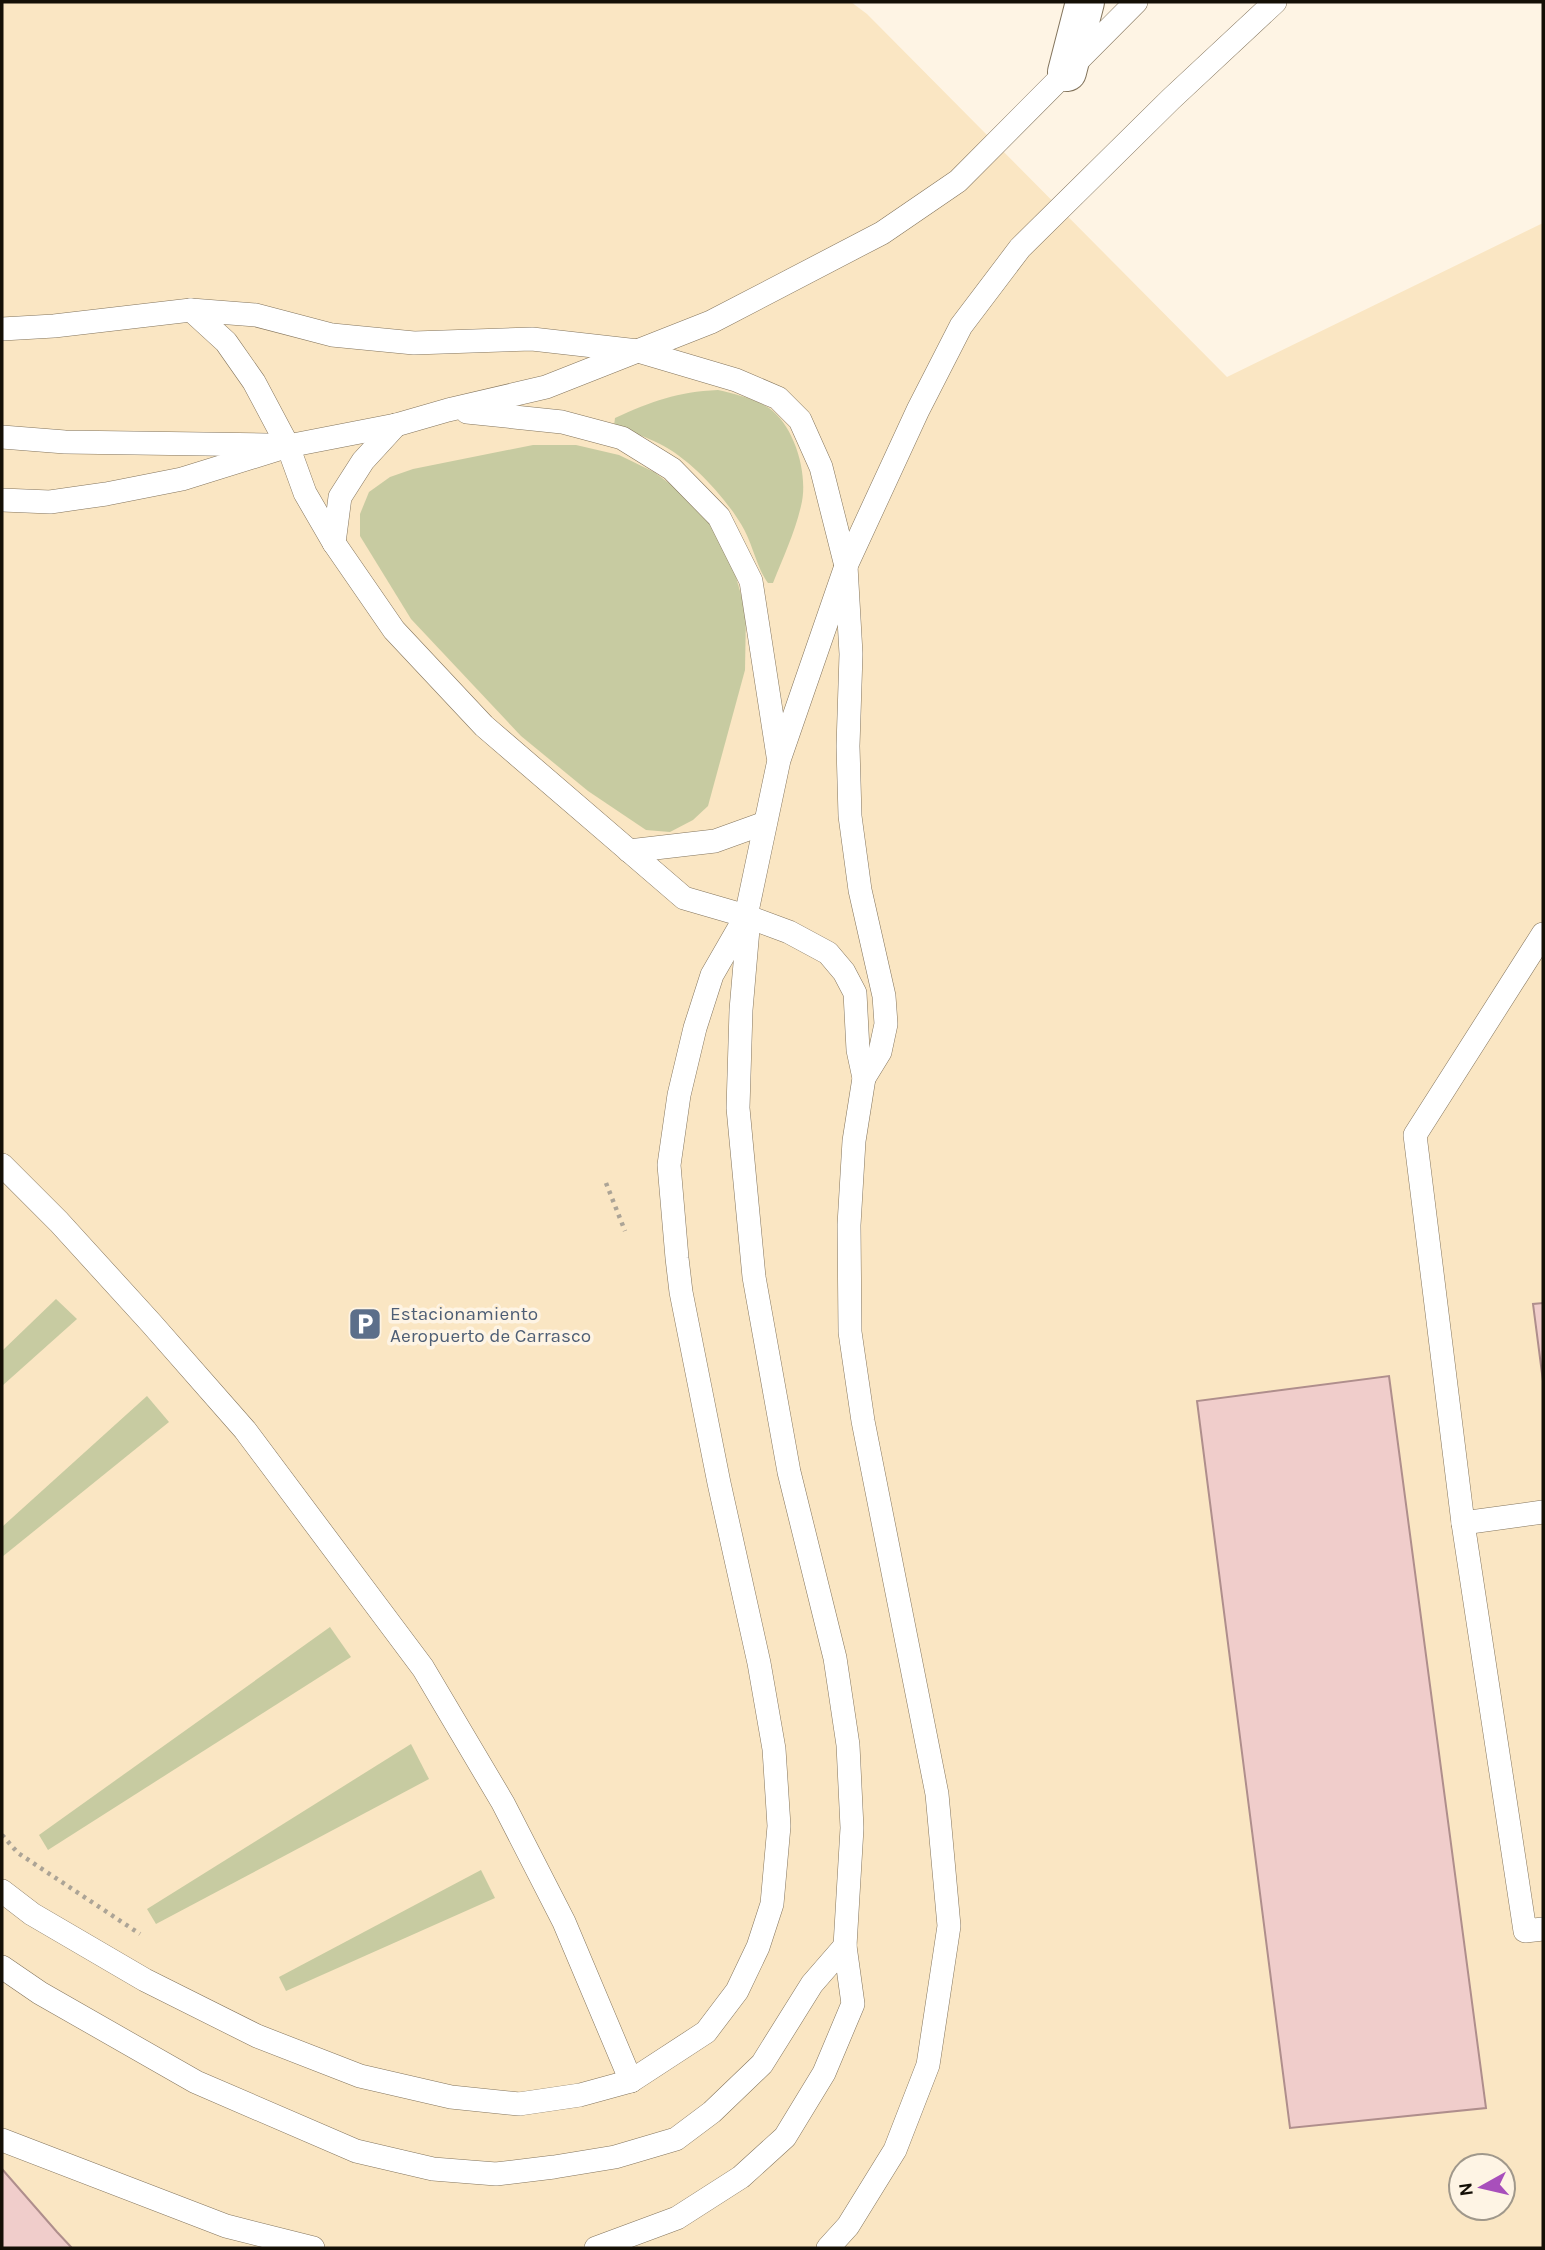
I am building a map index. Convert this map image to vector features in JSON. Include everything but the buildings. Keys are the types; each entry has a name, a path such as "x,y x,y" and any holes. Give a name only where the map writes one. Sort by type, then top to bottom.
{"highway":[{"path":"1067,72 1085,2"}],"lane":[{"path":"2,500 50,502 182,479 288,446 396,425 546,387 711,322 883,233 958,181 1136,2"},
{"path":"2,1891 32,1914 145,1980 257,2036 360,2076 451,2097 519,2104 580,2095 631,2081 706,2032 737,1991 758,1947 772,1904 779,1826 774,1749 759,1663 719,1483 681,1292 669,1165 678,1095 695,1028 712,975 746,916 779,760 846,566 918,410 961,326 1020,248 1171,99 1275,2"},
{"path":"2,329 54,326 191,310 256,315 332,335 414,343 532,339 638,351 736,380 778,398 800,420 821,467 846,566 851,654 848,746 850,816 860,890 884,996 886,1024 880,1052 864,1078"},
{"path":"191,310 226,342 254,382 288,446 305,493 334,543 394,630 484,726 684,898 789,932 828,953 844,972 855,993 858,1050 864,1078 854,1141 849,1217 850,1332 863,1421 937,1794 949,1926 928,2065 895,2150 848,2226 828,2248"},
{"path":"448,410 562,422 622,438 672,468 719,517 751,581 779,760"},
{"path":"334,543 341,497 363,461 396,425"},
{"path":"2,437 65,442 288,446"},
{"path":"629,850 715,841 765,823"},
{"path":"596,2248 677,2218 741,2177 785,2137 824,2073 853,2004 845,1947 852,1828 848,1745 835,1658 789,1472 754,1277 737,1108 748,929 746,916"},
{"path":"1543,934 1415,1135 1463,1524 1525,1931 1543,1929"},
{"path":"2,1165 59,1222 245,1430 423,1668 503,1803 564,1922 631,2081"},
{"path":"1463,1524 1543,1512"},
{"path":"2,1967 40,1993 196,2082 356,2151 433,2169 496,2174 615,2157 676,2139 712,2112 762,2064 812,1984 845,1947"},
{"path":"2,2140 226,2226 313,2248"}],"path":[{"path":"606,1183 625,1231"},
{"path":"2,1835 18,1853 149,1940"}],"shaded area":[{"path":"2,2 851,2 867,14 1227,377 1543,223 1543,2248 2,2248"}],"green space":[{"path":"718,390 750,399 769,408 786,427 798,452 803,481 801,506 773,583 768,583 764,577 741,524 705,479 671,450 614,426 615,418 653,402 677,395"},
{"path":"533,445 576,445 619,455 654,472 681,492 708,520 730,556 746,612 745,670 708,806 693,820 670,832 646,830 588,791 521,736 411,619 360,536 360,514 369,492 390,477 413,469"},
{"path":"56,1299 77,1319 2,1386 2,1351"},
{"path":"147,1396 169,1422 2,1557 2,1527"},
{"path":"330,1627 351,1657 48,1850 39,1835"},
{"path":"411,1744 429,1779 156,1924 147,1909"},
{"path":"481,1870 495,1898 286,1991 279,1977"}],"place":[{"name":"Estacionamiento Aeropuerto de Carrasco","path":"365,1324"}]}
